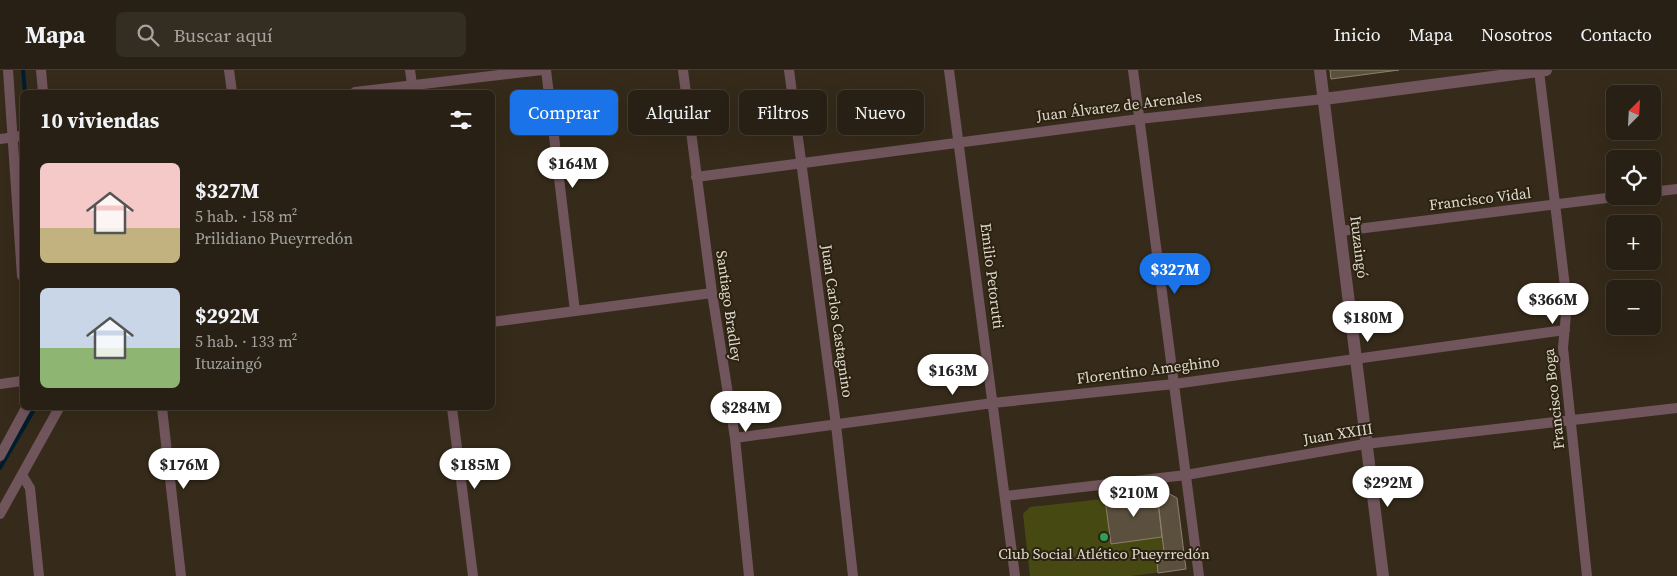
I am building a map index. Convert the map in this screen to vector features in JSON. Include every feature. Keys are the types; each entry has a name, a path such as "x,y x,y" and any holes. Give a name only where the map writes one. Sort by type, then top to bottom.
{"street":[{"path":"8,70 17,137 20,220"},
{"path":"42,70 43,90"},
{"path":"229,70 232,90"},
{"path":"410,70 412,89"},
{"path":"393,90 412,89 542,70"},
{"path":"546,70 575,311"},
{"name":"Santiago Bradley","path":"683,70 712,293 734,438 749,576"},
{"name":"Juan Carlos Castagnino","path":"789,70 836,425 853,576"},
{"name":"Emilio Petorutti","path":"949,70 1015,576"},
{"path":"1134,70 1199,576"},
{"name":"Ituzaingó","path":"1320,70 1341,231 1365,444 1383,576"},
{"name":"Juan Álvarez de Arenales","path":"696,177 1139,119 1324,99 1543,70"},
{"name":"Francisco Boga","path":"1543,70 1567,303 1563,348 1587,576"},
{"path":"0,139 17,137"},
{"path":"1661,191 1677,189"},
{"name":"Francisco Vidal","path":"1341,231 1606,198"},
{"path":"495,322 712,293"},
{"name":"Florentino Ameghino","path":"734,438 993,403 1174,384 1356,357 1565,330"},
{"path":"0,384 20,381"},
{"name":"Juan XXIII","path":"1005,496 1186,475 1365,444 1572,422 1677,408"},
{"path":"0,456 25,410"},
{"path":"0,514 58,410"},
{"path":"162,410 181,576"},
{"path":"452,410 473,576"},
{"path":"22,475 30,488 39,576"}],"shaded area":[{"name":"Club Social Atlético Pueyrredón","path":"1166,492 1177,498 1186,569 1130,576 1030,576 1023,514 1030,507"}],"building":[{"path":"1330,70 1399,70 1331,79"},
{"path":"1166,492 1177,498 1186,569 1158,573 1157,561 1165,560 1157,493"},
{"path":"1157,493 1162,537 1111,544 1105,499"}],"waterway":[{"path":"23,70 25,90"},
{"path":"0,468 34,410"}],"place":[{"name":"Club Social Atlético Pueyrredón","path":"1104,537"}]}
